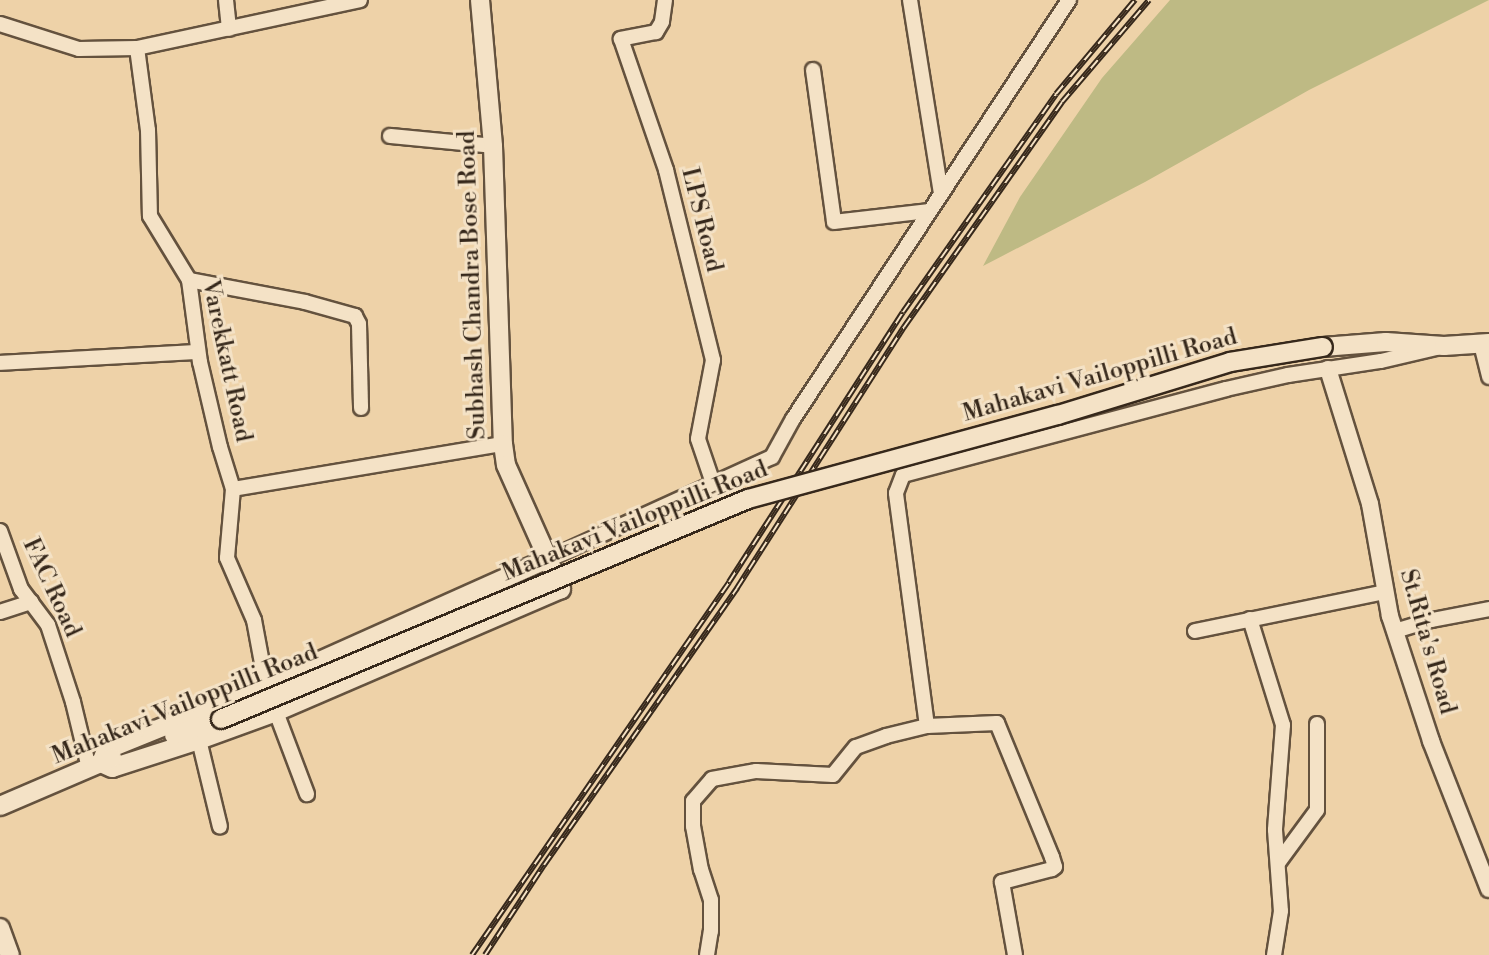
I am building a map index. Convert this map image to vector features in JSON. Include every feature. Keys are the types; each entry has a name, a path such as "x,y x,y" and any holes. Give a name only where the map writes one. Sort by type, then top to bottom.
{"main road":[{"name":"Subhash Chandra Bose Road","path":"276,712 561,589 506,465 503,444 493,146 480,0"},
{"name":"Mahakavi Vailoppilli Road","path":"0,806 137,748 221,719 748,499 1058,415 1230,362 1323,347 1386,342 1444,346 1485,344"},
{"path":"276,712 112,768 95,766 106,750 266,686 548,559"},
{"path":"0,928 10,955"}],"street":[{"path":"226,0 228,29"},
{"path":"0,24 79,49 137,48 360,0"},
{"name":"LPS Road","path":"665,0 662,22 656,32 621,39 666,170 713,360 698,439 713,483"},
{"path":"910,0 940,194"},
{"path":"548,559 772,457 792,419 1069,0"},
{"name":"Varekkatt Road","path":"137,48 148,130 150,216 189,280 198,352 220,447 233,489 227,558 254,620 266,686"},
{"path":"813,70 834,222 929,211"},
{"path":"390,136 493,146"},
{"path":"189,280 305,302 355,316 359,324 361,408"},
{"path":"1485,344 1489,377"},
{"path":"927,726 896,492 903,474 1049,438 1164,404 1288,375 1381,362 1444,346"},
{"path":"0,363 198,352"},
{"name":"St.Rita's Road","path":"1328,369 1370,504 1385,592 1395,631 1431,741 1489,889"},
{"path":"233,489 503,444"},
{"name":"FAC Road","path":"0,531 21,589 48,626 95,766"},
{"path":"1195,631 1385,592"},
{"path":"0,612 31,602"},
{"path":"1395,631 1431,620 1489,609"},
{"path":"1250,620 1283,725 1275,830 1281,911 1274,955"},
{"path":"276,712 307,794"},
{"path":"707,955 711,931 711,900 701,870 693,826 693,801 712,779 756,771 833,775 856,747 886,736 927,726 997,723 1055,867 1002,882 1015,955"},
{"path":"1278,863 1317,810 1317,724"},
{"path":"199,740 220,827"}],"shaded area":[{"path":"1170,0 1489,0 1309,90 1145,182 983,266 1020,197 1102,78"}],"railway":[{"path":"472,955 729,582 903,312 1056,94 1135,0"},
{"path":"485,955 544,865 737,588 904,327 1062,102 1149,0"}]}
